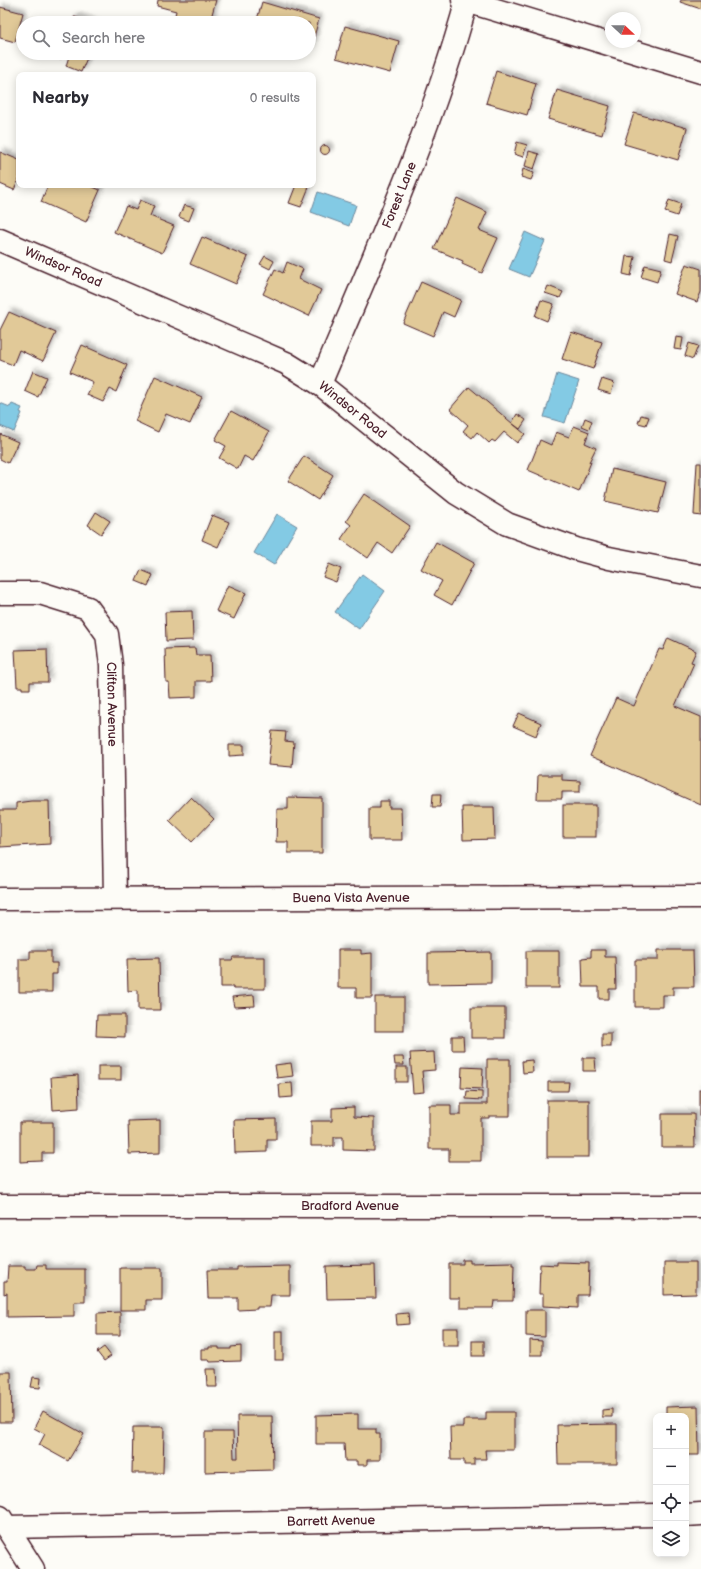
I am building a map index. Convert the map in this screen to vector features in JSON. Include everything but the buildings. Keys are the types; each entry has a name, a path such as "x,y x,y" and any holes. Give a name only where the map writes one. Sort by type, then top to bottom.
{"street":[{"path":"465,0 701,72"},
{"name":"Forest Lane","path":"320,384 419,146 448,64 465,0"},
{"name":"Windsor Road","path":"0,240 286,363 320,384 456,493 507,524 576,549 609,558 701,576"},
{"name":"Clifton Avenue","path":"0,593 40,593 88,608 107,634 111,665 115,898"},
{"name":"Buena Vista Avenue","path":"0,899 701,897"},
{"name":"Bradford Avenue","path":"0,1206 701,1206"},
{"path":"689,1514 701,1514"},
{"name":"Barrett Avenue","path":"3,1522 653,1515"},
{"path":"3,1522 33,1569"}],"water":[{"path":"318,192 356,205 349,226 311,212"},
{"path":"525,232 545,241 529,277 509,269"},
{"path":"557,374 579,381 565,423 544,417"},
{"path":"0,403 10,407 12,404 22,408 20,412 22,413 14,432 0,426"},
{"path":"277,514 297,526 274,565 254,553"},
{"path":"362,574 385,591 359,629 335,612"}]}
